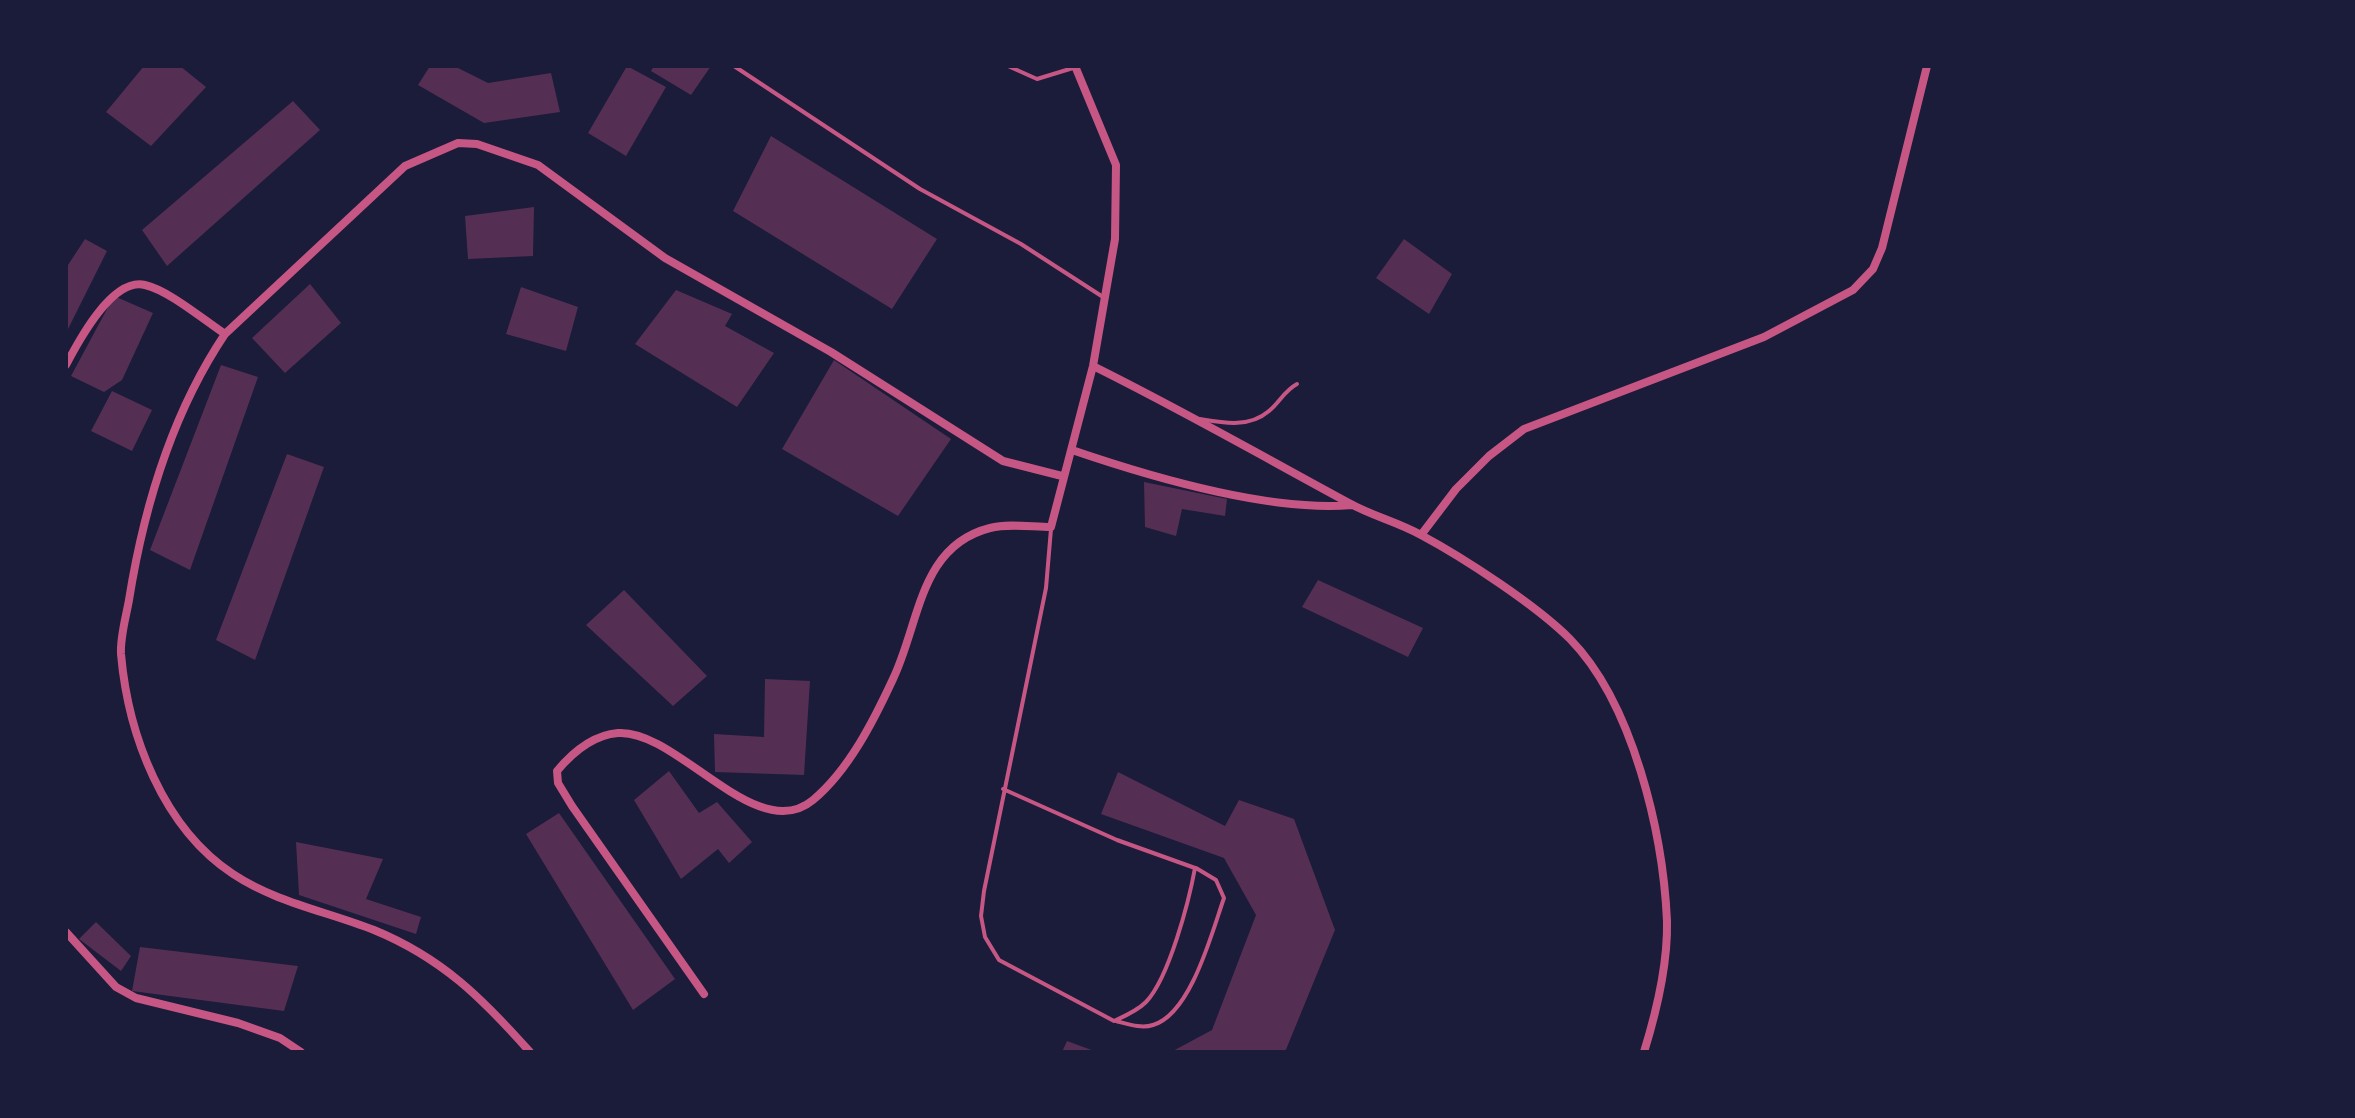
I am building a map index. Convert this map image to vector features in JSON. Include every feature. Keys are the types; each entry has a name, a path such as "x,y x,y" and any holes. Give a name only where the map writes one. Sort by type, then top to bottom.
{"street":[{"path":"1421,535 1456,489 1489,456 1524,429 1764,337 1853,290 1873,269 1882,248 1927,66"},
{"path":"704,994 572,806 558,783 557,771 579,749 596,739 617,733 636,735 718,784 773,810 787,813 802,808 824,790 857,744 894,678 930,574 943,556 956,545 992,527 1051,527 1093,366 1115,239 1116,165 1075,67"},
{"path":"530,1052 455,974 433,960 373,930 263,892 230,872 202,848 154,782 133,718 121,651 138,548 171,435 205,363 225,334 405,166 458,143 477,144 538,165 665,258 831,352 1003,461 1062,476"},
{"path":"66,365 91,322 111,298 129,285 144,284 156,290 225,334"},
{"path":"1093,366 1198,418 1353,505 1421,535 1535,609 1571,640 1601,679 1620,715 1650,815 1667,922 1656,1016 1644,1052"},
{"path":"1072,450 1149,475 1275,501 1319,508 1353,505"},
{"path":"66,932 116,987 136,998 238,1023 280,1038 301,1052"}],"lane":[{"path":"734,66 920,189 1021,244 1105,298"},
{"path":"1008,66 1037,79 1075,67"},
{"path":"1198,418 1237,425 1268,412 1286,391 1297,384"},
{"path":"1003,789 1117,840 1195,868 1216,880 1224,898 1183,1000 1167,1019 1153,1026 1139,1027 1114,1021 1039,984 999,960 990,951 981,916 1003,789 1046,588 1051,527"},
{"path":"1114,1021 1146,1003 1153,992 1187,908 1195,868"}],"building":[{"path":"144,66 180,66 206,87 151,146 106,112"},
{"path":"430,66 454,66 488,83 551,73 560,112 484,123 418,85"},
{"path":"627,66 666,87 626,156 588,133"},
{"path":"654,66 711,66 691,95 651,71"},
{"path":"293,101 320,130 167,266 142,230"},
{"path":"771,136 937,239 892,309 733,211"},
{"path":"534,207 533,256 468,259 465,216"},
{"path":"85,239 107,251 66,333 66,268"},
{"path":"1404,239 1452,274 1429,314 1376,278"},
{"path":"310,284 341,323 285,373 252,338"},
{"path":"521,287 578,307 566,351 506,334"},
{"path":"676,290 732,314 725,326 774,353 737,407 635,344"},
{"path":"114,296 153,313 122,380 104,392 71,376"},
{"path":"834,360 951,439 898,516 782,449"},
{"path":"221,365 258,377 190,570 150,550"},
{"path":"112,391 152,410 132,451 91,431"},
{"path":"287,454 324,467 255,660 216,640"},
{"path":"1144,482 1227,499 1225,516 1182,509 1176,536 1145,527"},
{"path":"1318,580 1423,628 1408,657 1302,607"},
{"path":"624,590 707,676 673,706 586,625"},
{"path":"765,679 810,681 804,775 715,772 714,734 764,737"},
{"path":"669,771 699,813 717,802 752,842 729,863 718,849 681,879 634,800"},
{"path":"1118,772 1225,826 1239,800 1294,819 1335,930 1285,1052 1171,1052 1212,1030 1256,915 1224,858 1101,814"},
{"path":"559,813 675,979 633,1010 526,834"},
{"path":"296,842 383,859 366,899 421,917 416,934 299,895"},
{"path":"96,922 131,956 121,971 79,939"},
{"path":"140,947 298,966 284,1011 132,991"},
{"path":"1067,1041 1097,1052 1062,1052"}]}
